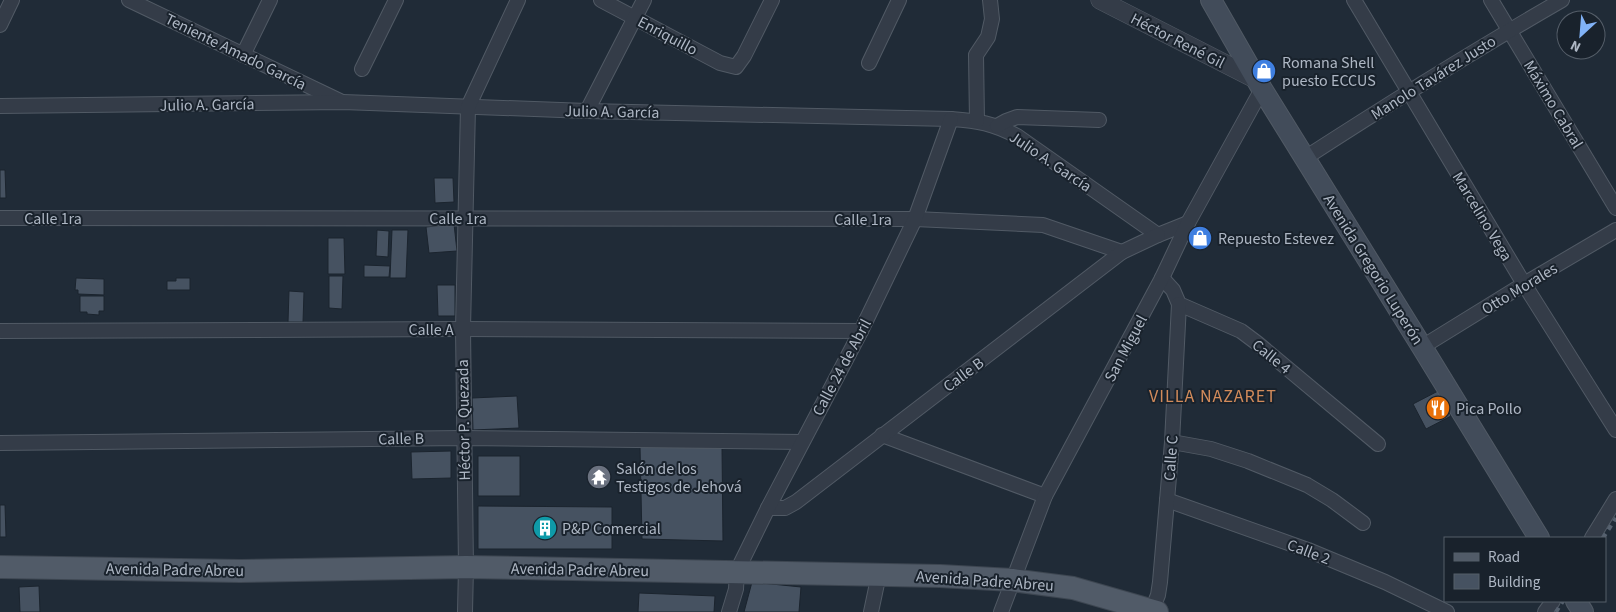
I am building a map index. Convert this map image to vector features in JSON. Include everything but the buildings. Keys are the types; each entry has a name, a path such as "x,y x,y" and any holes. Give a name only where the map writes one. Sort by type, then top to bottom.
{"main road":[{"name":"Avenida Gregorio Luperón","path":"1211,0 1260,85 1538,537"},
{"name":"Avenida Padre Abreu","path":"0,567 240,571 466,567 879,574 1012,580 1073,588 1154,611"}],"street":[{"path":"0,25 12,0"},
{"name":"Teniente Amado García","path":"129,0 343,102"},
{"path":"243,55 270,0"},
{"path":"362,69 396,0"},
{"name":"Héctor P. Quezada","path":"464,612 466,567 463,328 468,106 518,0"},
{"name":"Enriquillo","path":"601,0 720,63 736,67 744,56 772,0"},
{"path":"587,111 644,0"},
{"path":"868,63 899,0"},
{"path":"977,121 976,55 988,37 992,18 990,0"},
{"name":"Héctor René Gil","path":"1100,0 1260,85"},
{"name":"Marcelino Vega","path":"1354,0 1524,284 1616,430"},
{"name":"Máximo Cabral","path":"1491,0 1616,208"},
{"name":"Manolo Tavárez Justo","path":"1305,158 1408,92 1562,0"},
{"name":"San Miguel","path":"1001,612 1045,496 1162,278 1188,223 1221,165 1260,85"},
{"name":"Julio A. García","path":"0,106 343,102 587,111 977,121 997,126 1017,136 1158,235"},
{"path":"997,126 1017,117 1099,120"},
{"name":"Calle 24 de Abril","path":"729,612 736,589 737,571 861,331 915,219 951,119"},
{"name":"Calle 1ra","path":"0,218 915,219 1043,225 1122,252"},
{"path":"1158,235 1188,223"},
{"name":"Otto Morales","path":"1422,347 1616,230"},
{"name":"Calle B","path":"768,508 785,508 796,502 1122,252 1158,235"},
{"path":"1162,278 1173,290 1179,304"},
{"name":"Calle C","path":"1154,611 1159,588 1172,442 1179,304"},
{"name":"Calle 4","path":"1179,304 1241,331 1378,444"},
{"name":"Calle A","path":"0,331 463,328 861,331"},
{"path":"882,436 1045,496"},
{"name":"Calle B","path":"0,444 463,438 802,442"},
{"path":"1172,442 1211,449 1248,461 1307,485 1332,500 1363,523"},
{"path":"1593,537 1616,499"},
{"name":"Calle 2","path":"1167,500 1308,550 1385,582 1447,612"},
{"path":"871,612 879,574"}],"railway":[{"path":"1604,537 1616,518"},
{"path":"1556,612 1562,602"}],"place":[{"name":"Romana Shell puesto ECCUS","path":"1264,71"},
{"name":"Repuesto Estevez","path":"1200,238"},
{"name":"Pica Pollo","path":"1438,408"},
{"name":"Salón de los Testigos de Jehová","path":"599,477"},
{"name":"P&P Comercial","path":"545,528"}],"district":[{"name":"VILLA NAZARET","path":"1213,396"}]}
